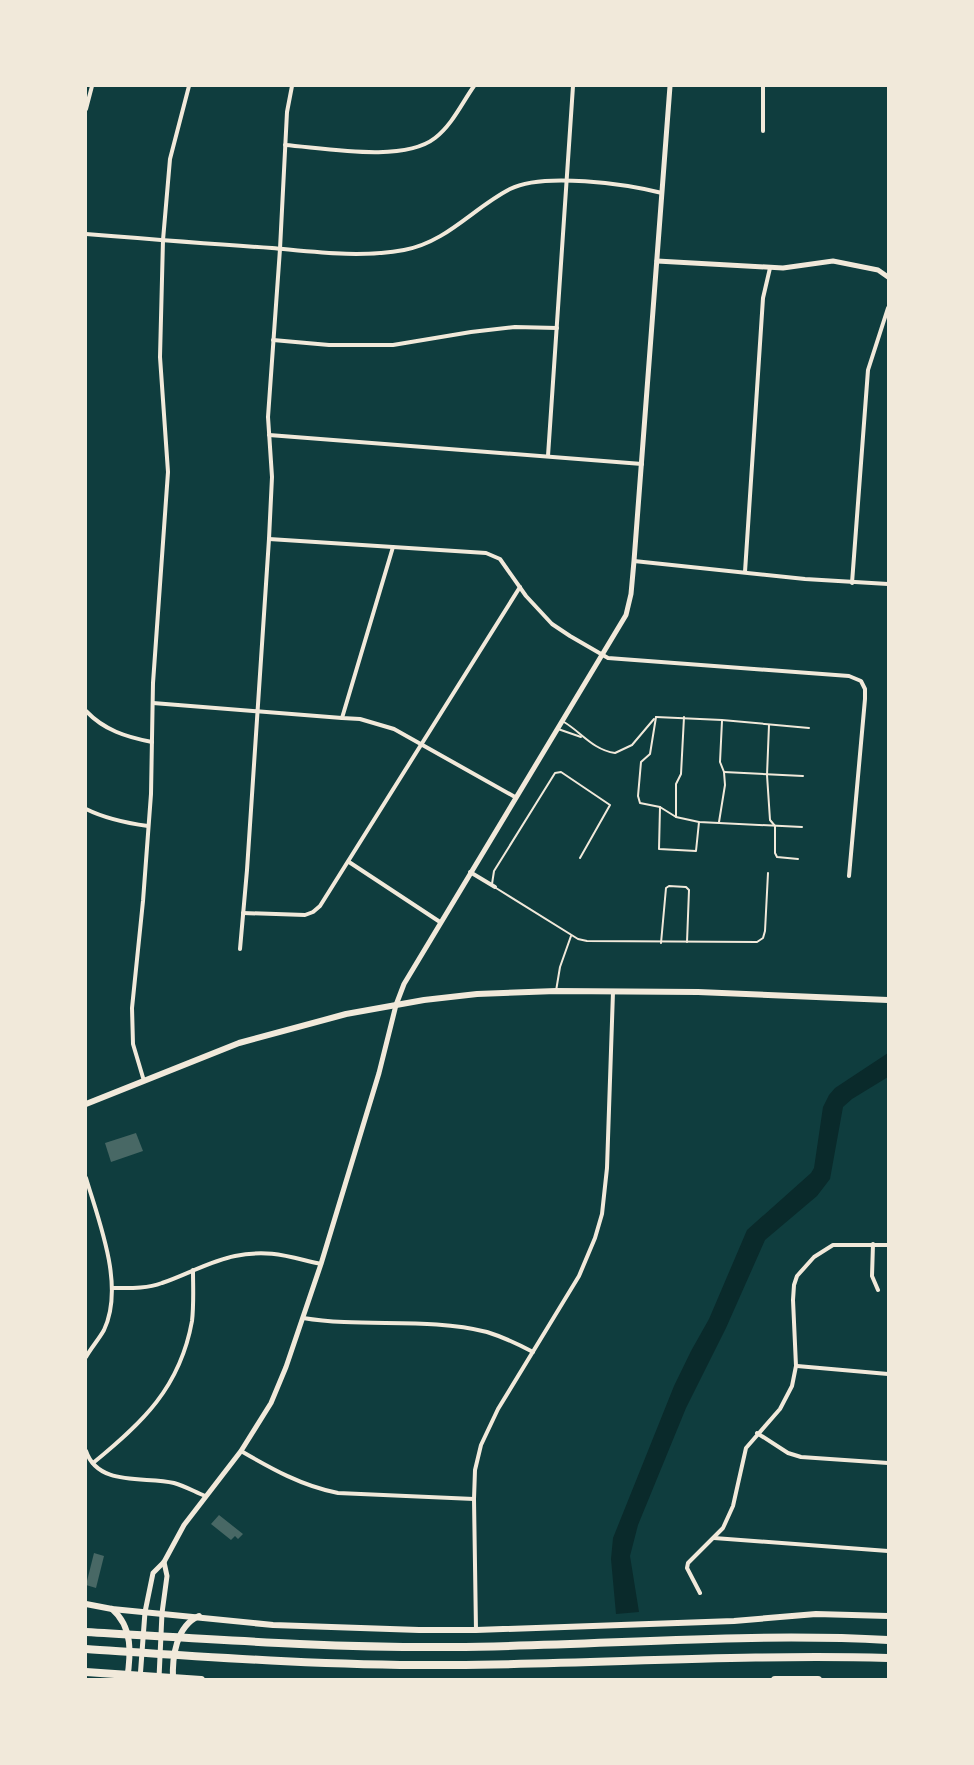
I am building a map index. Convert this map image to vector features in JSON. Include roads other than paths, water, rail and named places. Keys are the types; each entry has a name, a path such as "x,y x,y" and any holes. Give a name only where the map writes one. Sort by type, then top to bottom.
{"highway":[{"path":"86,1632 377,1646 454,1647 800,1638 888,1640"},
{"path":"86,1649 284,1662 376,1665 540,1664 802,1657 888,1658"},
{"path":"86,1672 201,1680"},
{"path":"775,1680 818,1680"}],"main road":[{"path":"86,1104 239,1043 346,1014 477,994 612,991 888,1000"},
{"path":"86,1604 112,1609 325,1628 476,1630 734,1622 816,1614 888,1616"},
{"path":"112,1609 128,1629 129,1665 126,1680"},
{"path":"174,1680 173,1667 180,1634 185,1625 200,1616"}],"street":[{"path":"86,109 92,86"},
{"path":"144,1082 133,1044 132,1029 148,826 153,703 168,471 160,347 163,240 170,159 189,86"},
{"path":"240,949 269,539 272,477 268,417 287,112 292,86"},
{"path":"285,145 389,153 416,148 437,137 474,86"},
{"path":"548,456 573,86"},
{"path":"140,1680 144,1612 153,1573 164,1562 177,1537 205,1496 241,1451 271,1403 321,1264 404,984 626,615 631,594 634,561 670,86"},
{"path":"763,86 763,131"},
{"path":"86,234 365,255 413,248 430,242 452,230 510,189 528,182 548,179 643,188 662,193"},
{"path":"657,261 770,268 833,261 878,270 888,277"},
{"path":"745,572 763,298 770,268"},
{"path":"852,583 868,370 888,308"},
{"path":"273,340 329,345 393,345 515,327 557,328"},
{"path":"268,435 642,464"},
{"path":"269,539 486,553 500,559 537,610 552,624 613,659 849,675 861,681 865,689 865,699 849,876"},
{"path":"342,717 393,547"},
{"path":"634,561 852,583 888,584"},
{"path":"243,913 298,915 313,912 320,906 520,587"},
{"path":"153,703 342,717 383,725 515,797"},
{"path":"86,711 98,723 110,730 152,742"},
{"path":"86,809 123,823 148,826"},
{"path":"349,862 441,922"},
{"path":"470,872 495,887"},
{"path":"476,1630 474,1498 475,1470 481,1445 498,1409 584,1267 602,1214 607,1168 612,991"},
{"path":"86,1178 101,1227 111,1272 112,1288 104,1330 86,1357"},
{"path":"873,1244 873,1275 878,1290"},
{"path":"700,1593 687,1568 688,1563 723,1528 746,1448 770,1421 786,1399 792,1386 796,1366 793,1300 797,1276 814,1257 833,1245 888,1245"},
{"path":"112,1288 147,1287 233,1256 266,1253 294,1256 321,1264"},
{"path":"93,1463 144,1419 159,1401 174,1376 192,1321 194,1270"},
{"path":"303,1318 463,1328 507,1339 533,1352"},
{"path":"796,1366 888,1374"},
{"path":"757,1433 788,1453 801,1457 888,1463"},
{"path":"86,1451 93,1463 109,1475 176,1484 205,1496"},
{"path":"241,1451 289,1478 323,1490 342,1493 474,1498"},
{"path":"714,1538 888,1551"},
{"path":"159,1680 162,1613 167,1576 164,1562"}],"lane":[{"path":"656,717 650,754 641,762 638,796 640,803 660,807 676,817 699,822 802,827"},
{"path":"558,729 583,738 608,752 620,752 632,745 656,717 684,717 809,728"},
{"path":"676,817 676,784 681,774 684,717"},
{"path":"719,822 725,784 720,762 722,720"},
{"path":"562,721 583,738"},
{"path":"769,725 767,775 770,820 775,826 775,853 777,857 798,858"},
{"path":"580,858 610,805 561,772 555,772 494,871 492,884 572,935 587,941 661,943 760,941 765,931 768,873"},
{"path":"724,772 803,776"},
{"path":"660,807 659,849 696,851 699,822"},
{"path":"661,943 666,888 669,886 686,887 689,890 687,943"},
{"path":"556,991 560,967 572,935"}],"water":[{"path":"888,1053 888,1077 843,1107 830,1179 817,1196 765,1240 726,1328 686,1408 638,1525 630,1556 639,1612 616,1614 611,1559 613,1538 674,1386 709,1319 747,1230 811,1173 814,1168 823,1107 829,1095 835,1088"}]}
